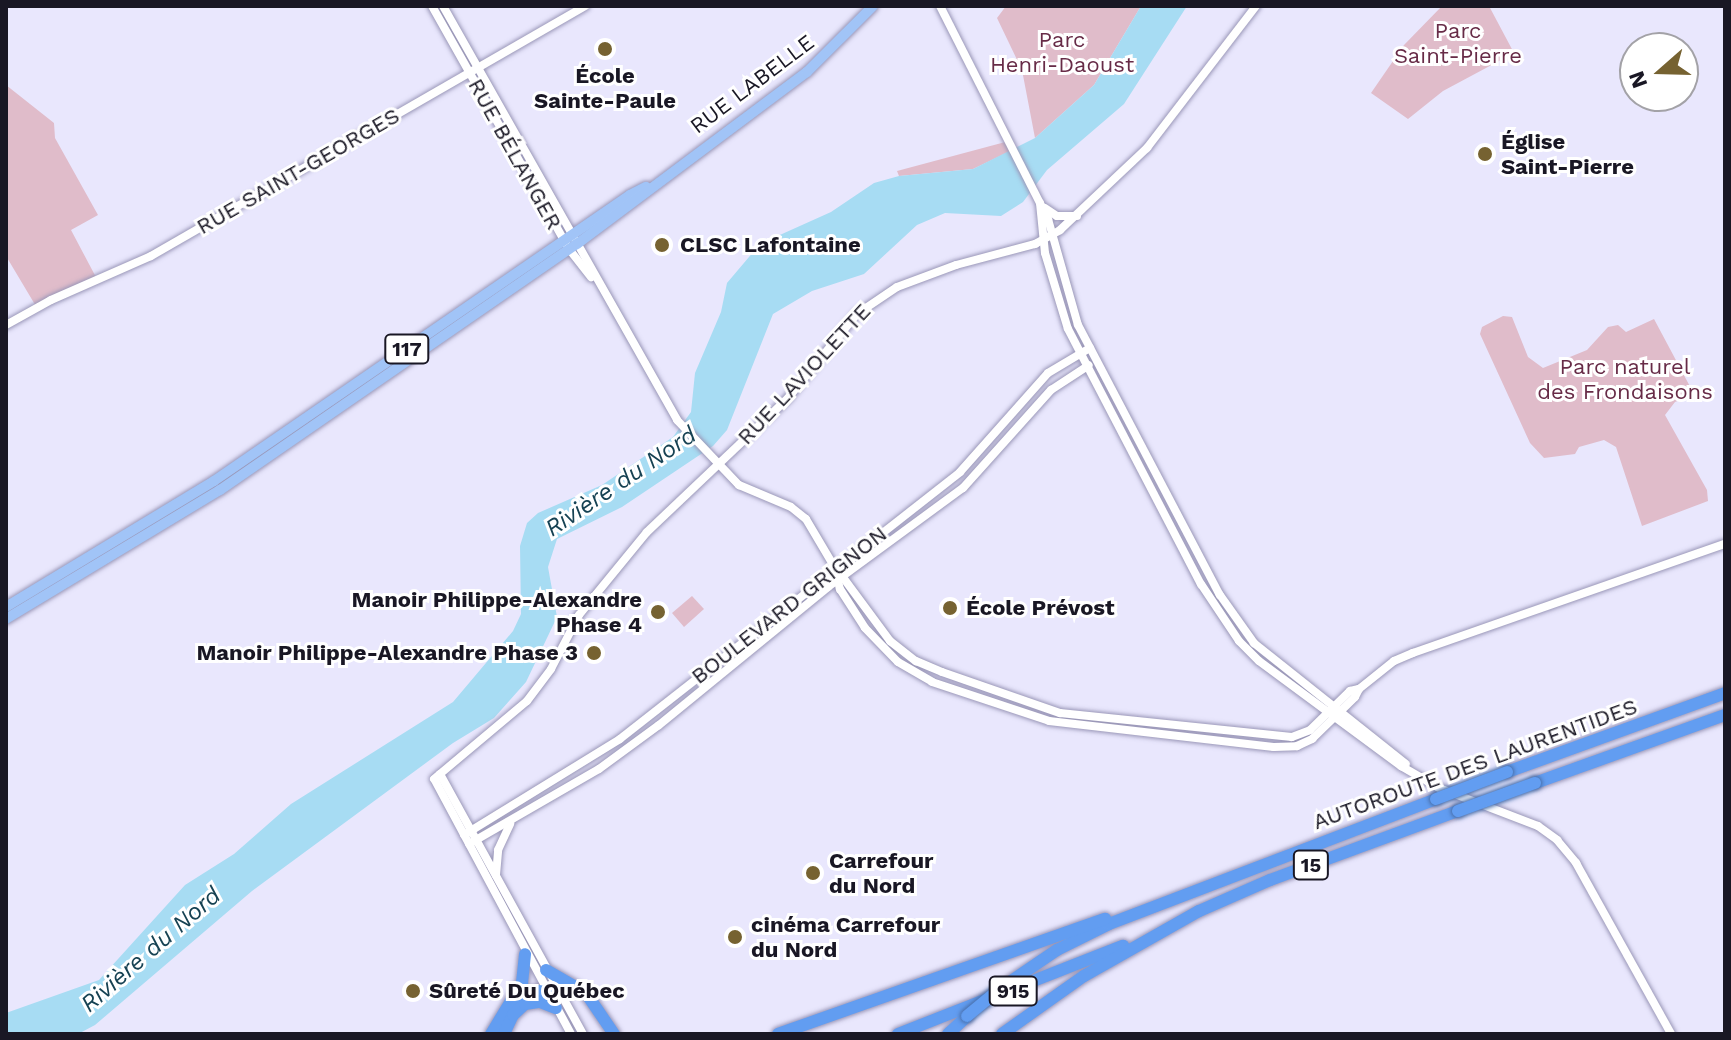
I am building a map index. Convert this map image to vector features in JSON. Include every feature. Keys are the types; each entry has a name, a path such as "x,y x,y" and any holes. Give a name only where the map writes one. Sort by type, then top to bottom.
{"highway":[{"name":"AUTOROUTE DES LAURENTIDES","path":"948,1034 1001,988 1077,939 1150,907 1725,693"},
{"name":"AUTOROUTE DES LAURENTIDES","path":"1002,1034 1071,985 1166,928 1270,880 1725,715"},
{"name":"915","path":"778,1034 1070,929 1150,907"},
{"name":"915","path":"898,1034 1166,928"},
{"path":"491,1034 513,1001 523,979 525,954"},
{"path":"546,970 589,996 614,1034"},
{"path":"513,1001 530,992 553,992"},
{"path":"504,1034 513,1015 525,1004 540,1002 556,1008"}],"main road":[{"name":"RUE LABELLE","path":"570,242 635,202 650,186 807,72 873,6"},
{"name":"117","path":"6,607 214,481 570,242"},
{"name":"117","path":"6,619 220,490 570,242"}],"street":[{"name":"RUE BÉLANGER","path":"432,6 452,31 570,242 607,297 677,420 747,490 799,513 814,529 835,568"},
{"name":"RUE BÉLANGER","path":"443,6 452,31"},
{"name":"RUE SAINT-GEORGES","path":"6,325 151,256 585,6"},
{"path":"940,6 1039,199 1065,322 1214,607 1250,653 1416,774 1439,788 1538,826 1561,843 1576,863 1671,1034"},
{"name":"RUE LAVIOLETTE","path":"467,833 437,777 527,701 551,669 586,605 647,532 788,398 840,333 875,299 932,272 1048,238 1078,215 1157,137 1256,6"},
{"path":"1039,199 1057,216 1078,215"},
{"path":"1048,238 1074,315 1090,348 1229,609 1254,643 1335,712"},
{"name":"BOULEVARD GRIGNON","path":"467,833 600,754 960,472 1038,384 1056,367 1090,348"},
{"name":"BOULEVARD GRIGNON","path":"472,842 511,822 614,759 840,579 963,488 1051,390 1097,360"},
{"path":"835,568 878,629 916,661 1046,710 1283,737 1301,735 1335,712 1350,691 1359,689 1394,661 1725,544"},
{"path":"496,876 498,850 511,822"},
{"path":"467,833 525,954 583,1034"},
{"path":"472,842 496,876 546,970 556,1008 571,1034"}],"green space":[{"name":"Parc Henri-Daoust","path":"1006,6 1141,6 1094,85 1035,138 1022,70 997,18"},
{"name":"Parc Saint-Pierre","path":"1442,6 1489,6 1514,53 1443,91 1408,119 1371,93 1404,45"},
{"path":"6,85 54,123 55,138 98,215 71,230 98,281 37,308 6,256"},
{"path":"1009,141 1013,150 973,169 899,176 897,171"},
{"name":"Parc naturel des Frondaisons","path":"1503,316 1512,317 1528,357 1543,368 1587,350 1608,327 1618,325 1626,332 1654,319 1694,394 1675,402 1665,415 1707,490 1708,501 1642,526 1616,447 1604,440 1579,447 1575,454 1544,458 1530,443 1480,334 1482,327"},
{"path":"692,596 704,609 684,627 672,613"}],"water":[{"name":"Rivière du Nord","path":"1141,6 1187,6 1124,104 1047,170 1023,202 1001,216 945,213 917,225 864,274 812,291 773,314 727,430 713,446 622,507 557,539 548,567 557,617 526,682 494,718 453,743 252,891 95,1025 78,1034 6,1034 6,1013 99,980 185,885 234,854 291,804 453,702 513,631 521,614 520,546 527,523 538,513 602,485 673,437 691,412 695,373 721,312 727,283 760,244 831,212 874,183 899,176 973,169 1035,138 1094,85"}],"place":[{"name":"École Sainte-Paule","path":"605,49"},
{"name":"Église Saint-Pierre","path":"1485,154"},
{"name":"CLSC Lafontaine","path":"662,245"},
{"name":"École Prévost","path":"950,608"},
{"name":"Manoir Philippe-Alexandre Phase 4","path":"658,612"},
{"name":"Manoir Philippe-Alexandre Phase 3","path":"594,653"},
{"name":"Carrefour du Nord","path":"813,873"},
{"name":"cinéma Carrefour du Nord","path":"735,937"},
{"name":"Sûreté Du Québec","path":"413,991"}]}
